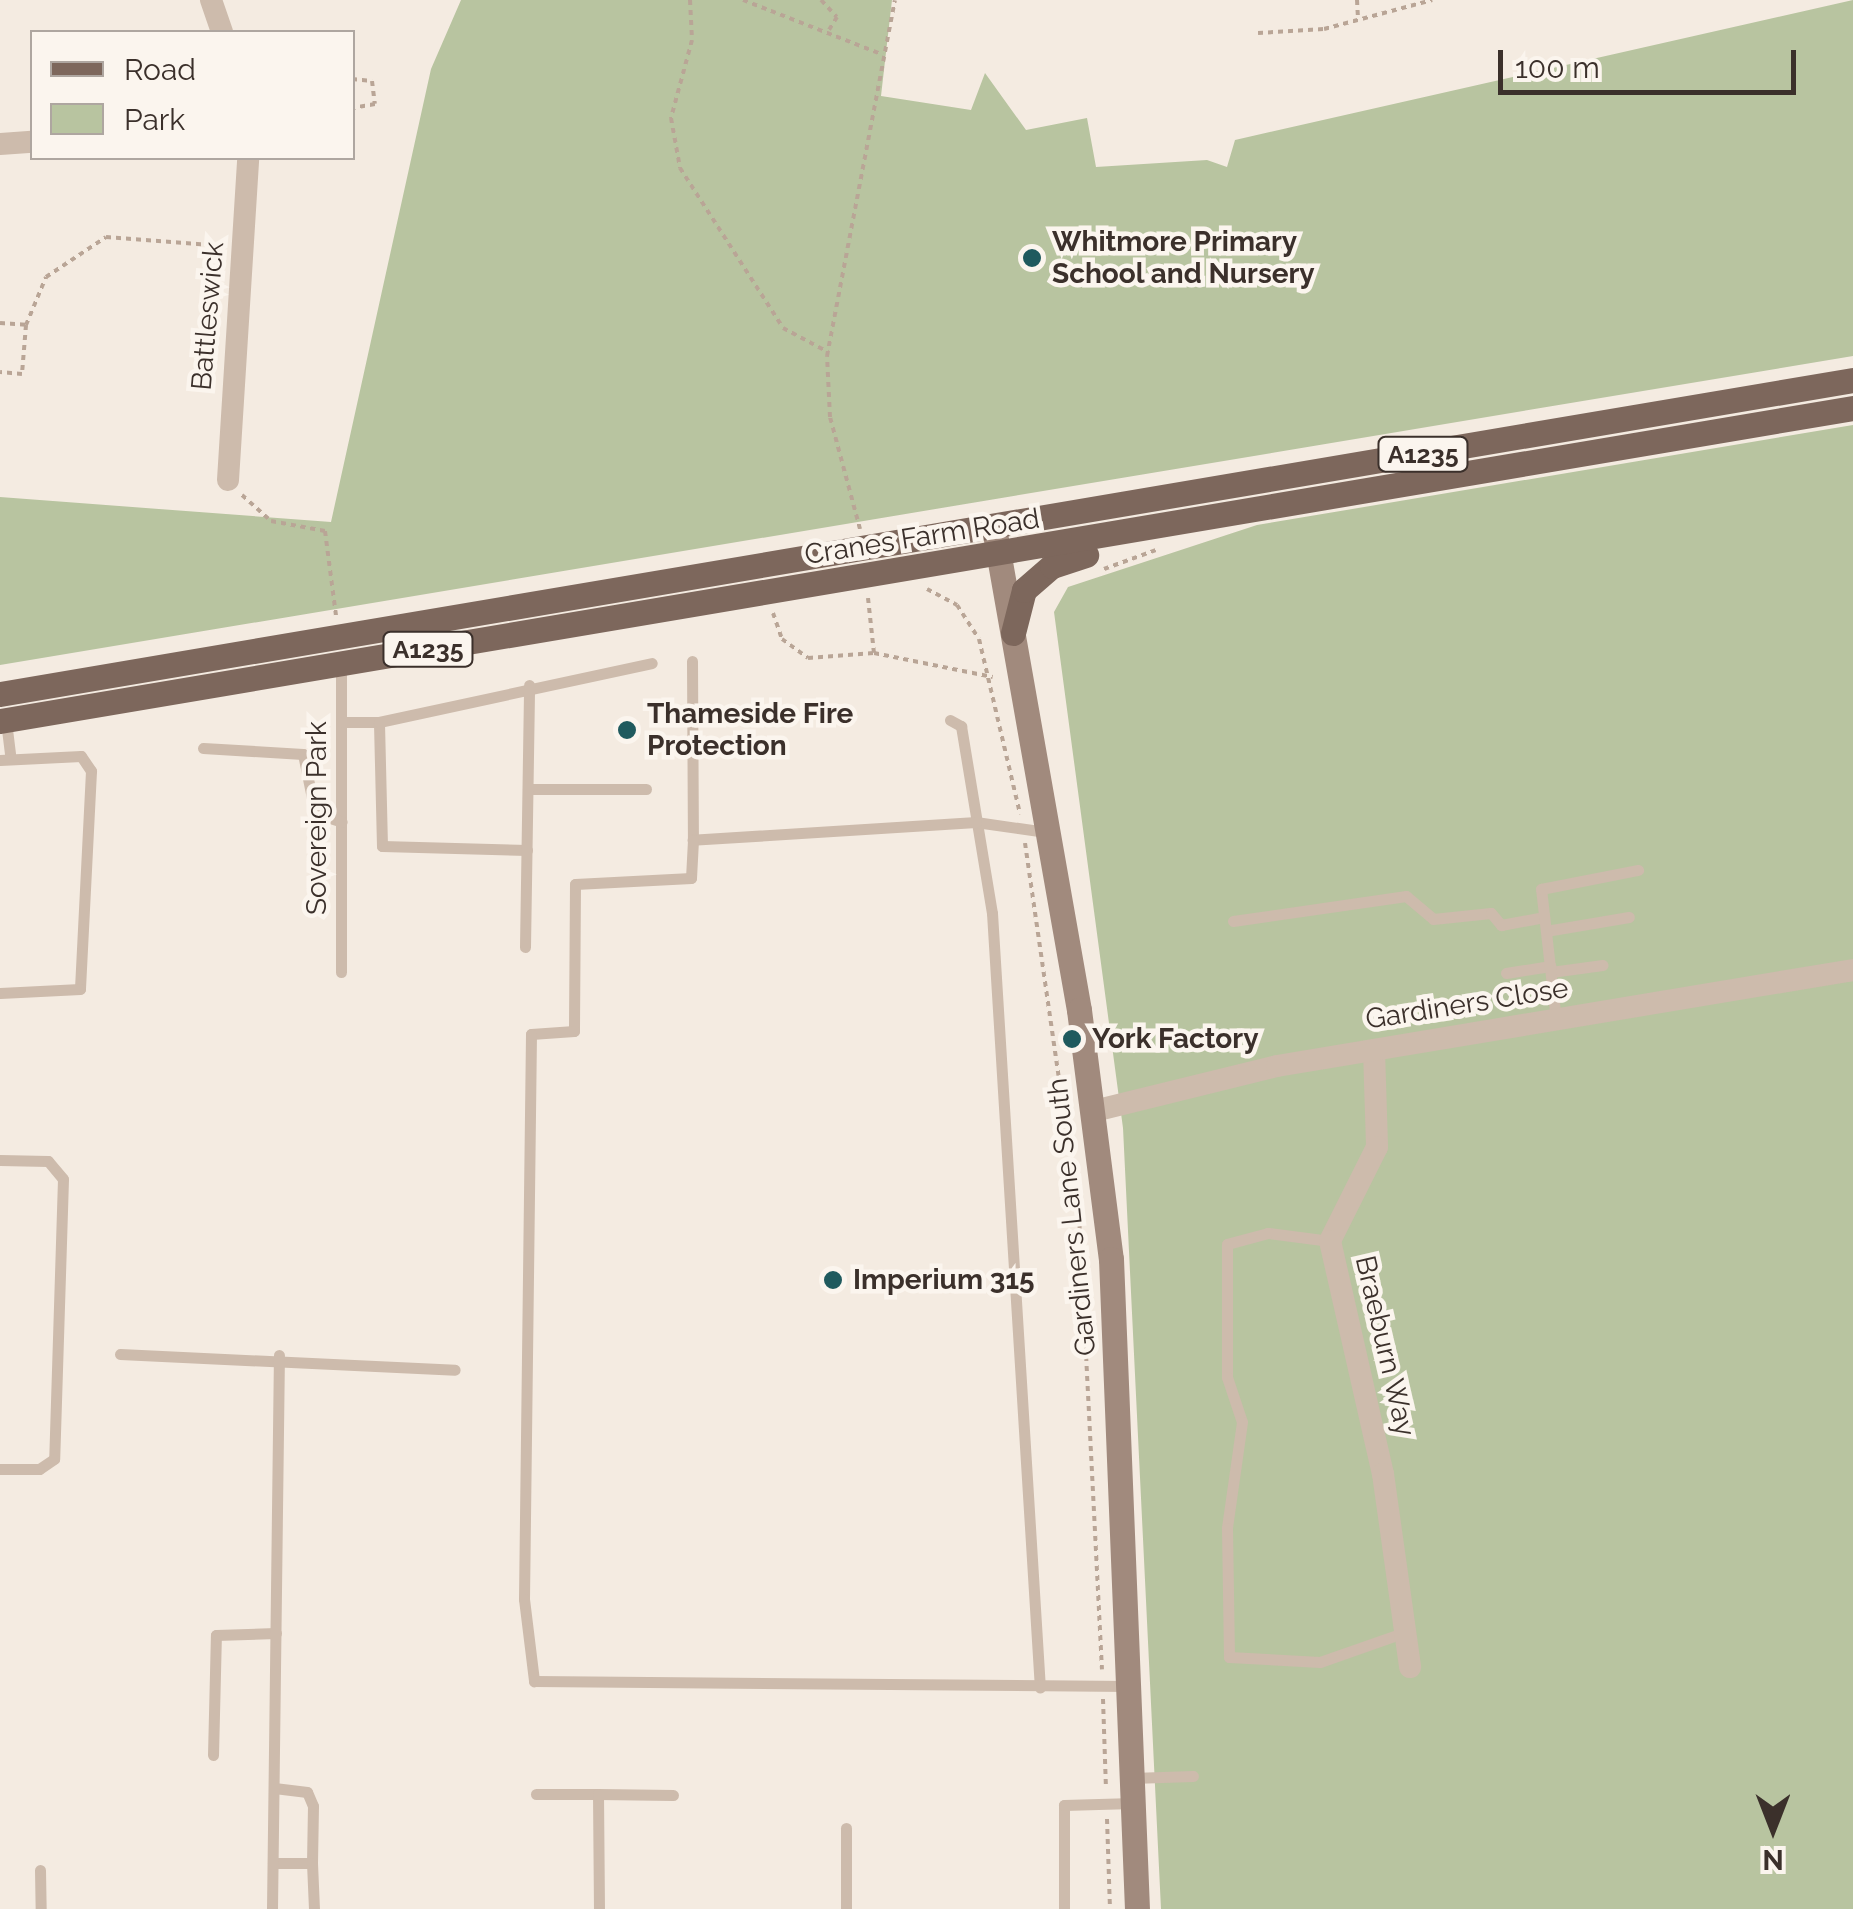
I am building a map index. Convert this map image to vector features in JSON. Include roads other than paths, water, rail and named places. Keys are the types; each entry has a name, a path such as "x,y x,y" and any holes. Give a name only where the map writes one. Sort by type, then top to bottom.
{"main road":[{"name":"Cranes Farm Road","path":"0,694 856,543 884,547 1853,380"},
{"name":"Cranes Farm Road","path":"3,721 340,664 862,586 999,555 1220,514 1853,408"},
{"name":"A1235","path":"1013,633 1024,590 1052,566 1220,514"}],"street":[{"path":"211,0 221,30"},
{"path":"0,144 30,142"},
{"name":"Battleswick","path":"231,484 248,160"},
{"name":"Gardiners Lane South","path":"994,528 1050,832 1094,1112 1112,1259 1116,1686 1133,1791 1137,1909"},
{"name":"Gardiners Close","path":"1094,1112 1374,1050 1853,970"},
{"name":"Braeburn Way","path":"1374,1050 1377,1147 1330,1241 1383,1474 1410,1667"}],"lane":[{"path":"692,661 690,878 575,884 574,1030 531,1034 524,1600 534,1681 1116,1686"},
{"path":"342,722 379,722 529,685 652,663"},
{"name":"Sovereign Park","path":"340,664 341,972"},
{"path":"526,948 529,685"},
{"path":"950,720 961,726 993,932 1040,1688"},
{"path":"0,993 80,989 89,891 86,760 5,758 3,721"},
{"path":"379,722 382,846 527,850"},
{"path":"203,748 303,754 315,813 342,822"},
{"path":"528,790 646,790"},
{"path":"692,840 976,822 1050,832"},
{"path":"1556,1020 1541,890 1638,870"},
{"path":"1233,921 1406,896 1433,919 1491,913 1501,925 1629,917"},
{"path":"1506,973 1603,965"},
{"path":"0,1160 48,1161 63,1179 54,1458 40,1468 0,1468"},
{"path":"1330,1241 1268,1233 1227,1244 1227,1377 1242,1422 1227,1528 1228,1657 1320,1662 1403,1633"},
{"path":"120,1354 455,1370"},
{"path":"272,1909 279,1361"},
{"path":"213,1755 216,1635 276,1633"},
{"path":"1064,1909 1064,1805 1106,1804 1133,1791 1192,1776"},
{"path":"274,1788 312,1799 314,1909"},
{"path":"536,1794 673,1795"},
{"path":"598,1794 599,1909"},
{"path":"846,1828 846,1909"},
{"path":"273,1864 312,1863"},
{"path":"40,1870 40,1909"}],"place":[{"name":"Whitmore Primary School and Nursery","path":"1032,258"},
{"name":"Thameside Fire Protection","path":"627,730"},
{"name":"York Factory","path":"1072,1039"},
{"name":"Imperium 315","path":"833,1280"}]}
